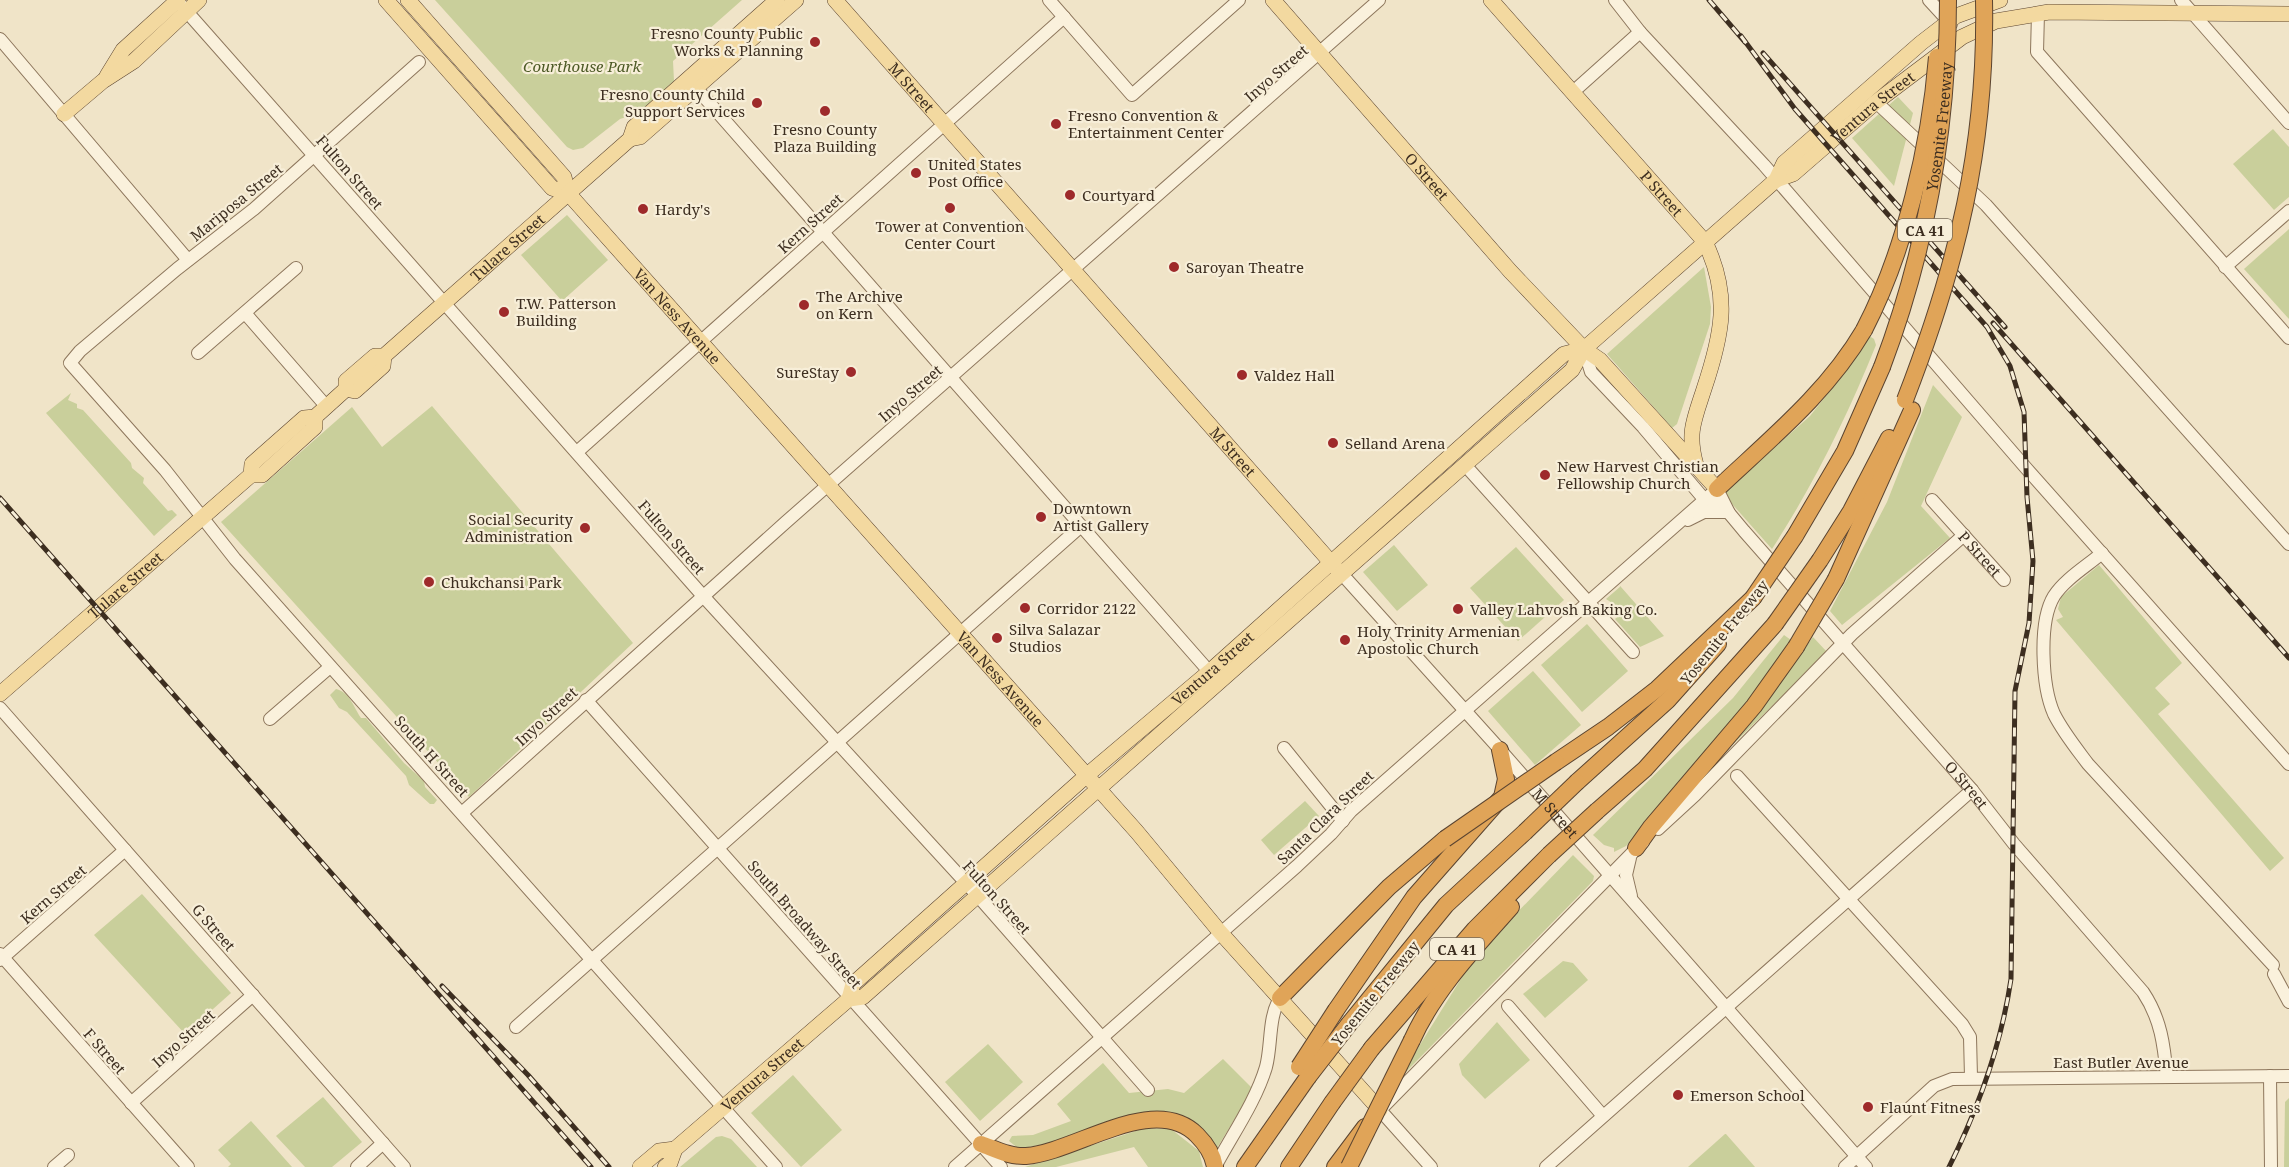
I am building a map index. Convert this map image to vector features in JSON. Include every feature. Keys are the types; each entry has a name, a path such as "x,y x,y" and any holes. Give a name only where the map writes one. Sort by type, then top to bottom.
{"highway":[{"path":"1710,494 1823,388 1843,364 1864,330 1891,267 1918,170 1934,87 1940,0"},
{"name":"Yosemite Freeway","path":"1304,1072 1349,1024 1446,905 1668,699 1703,663 1753,598 1795,536 1845,451 1882,367 1907,296 1934,184 1945,107 1948,0"},
{"name":"CA 41","path":"1289,1167 1372,1048 1475,929 1549,855 1645,769 1775,624 1820,560 1863,490 1909,405 1945,318 1976,147 1984,52 1984,0"},
{"path":"1636,848 1651,827 1755,706 1796,647 1836,579 1909,405"},
{"path":"1280,998 1389,887 1445,839 1608,727 1657,689 1753,598"},
{"path":"1247,1163 1304,1072 1336,1010 1414,897 1462,840 1498,804 1506,779 1500,750"},
{"path":"1349,1167 1427,1013 1459,966 1515,903 1549,855"},
{"path":"1335,1167 1380,1110"},
{"path":"981,1144 1004,1152 1027,1156 1137,1122 1156,1119 1183,1124 1203,1141 1215,1167"}],"main road":[{"path":"64,114 103,81 134,62 179,3 199,0"},
{"name":"Van Ness Avenue","path":"386,0 552,188 568,193"},
{"name":"Van Ness Avenue","path":"408,0 564,177 568,193 1380,1110"},
{"name":"Tulare Street","path":"693,83 777,0"},
{"name":"Tulare Street","path":"0,694 251,475 262,475 298,443 315,427 315,417 346,389 346,381 353,374 375,356 384,356 630,139 634,127 796,0"},
{"name":"M Street","path":"835,0 1341,573"},
{"name":"O Street","path":"1273,0 1510,271 1584,349 1599,360 1696,467 1710,494"},
{"name":"P Street","path":"1491,0 1705,242 1718,273 1723,311 1719,340 1692,426 1691,448 1696,467"},
{"name":"Ventura Street","path":"1776,180 1784,163 1949,21 1975,8 2000,0"},
{"name":"Ventura Street","path":"849,999 853,984 1086,776 1214,677 1341,573 1575,367 1584,349 1776,180 1793,174 1876,102 1962,37 1996,21 2038,13 2289,14"},
{"path":"476,103 490,104 502,118 530,137"},
{"name":"Ventura Street","path":"665,1167 670,1163 675,1149 723,1107 849,999 863,997 1098,789 1330,561 1468,442 1564,354 1584,349"},
{"path":"1671,440 1687,434 1692,426"},
{"name":"Ventura Street","path":"640,1167 660,1151 675,1149"}],"street":[{"path":"1049,0 1132,95 1239,0"},
{"name":"Inyo Street","path":"463,812 586,700 1379,0"},
{"path":"1615,0 1640,32 1776,180 2289,764"},
{"path":"1929,0 1962,37"},
{"path":"2181,0 2289,123"},
{"name":"Fulton Street","path":"179,3 316,155 704,596 1148,1090"},
{"path":"2038,13 2037,52 2289,338"},
{"name":"Kern Street","path":"577,452 1064,17"},
{"path":"1573,92 1640,32"},
{"path":"0,39 188,260"},
{"name":"Mariposa Street","path":"70,363 80,351 188,260 254,209 419,62"},
{"path":"693,83 952,376 1080,527 1214,677"},
{"path":"1876,102 1986,205 2289,544"},
{"path":"2225,267 2289,210"},
{"path":"198,353 296,268"},
{"path":"244,313 326,406"},
{"name":"O Street","path":"1584,349 1591,372 1729,513 1842,645 1972,790 2014,844 2143,992 2161,1026 2167,1077"},
{"name":"South H Street","path":"70,363 165,470 202,518 330,667 463,812 777,1167"},
{"path":"1466,465 1633,652"},
{"name":"Santa Clara Street","path":"955,1167 1323,842 1464,710 1681,522 1710,494"},
{"name":"P Street","path":"1932,500 2004,580"},
{"path":"1681,522 1704,512 1729,513"},
{"path":"516,1027 1080,527"},
{"path":"1380,1110 1636,848 1695,795 1852,634 1964,535"},
{"path":"2102,552 2058,591 2048,610 2045,661 2053,710 2067,736 2088,764 2273,970 2289,1002"},
{"name":"M Street","path":"1341,573 1500,750 1866,1167"},
{"path":"270,719 330,667"},
{"name":"South Broadway Street","path":"586,700 719,847 849,999 1001,1167"},
{"name":"G Street","path":"3,711 404,1167"},
{"path":"1284,748 1343,821"},
{"path":"1737,776 1967,1030 1971,1047 1971,1077"},
{"path":"1546,1167 1972,790"},
{"path":"1632,900 1626,867 1636,848"},
{"name":"Kern Street","path":"1,957 126,850"},
{"name":"F Street","path":"1,957 188,1167"},
{"name":"Inyo Street","path":"131,1103 253,994"},
{"path":"1215,1167 1263,1076 1270,1047 1273,1009 1280,998"},
{"path":"1508,1006 1603,1116"},
{"path":"2270,1076 2271,1167"},
{"name":"East Butler Avenue","path":"1857,1157 1934,1086 1952,1079 1971,1077 2289,1076"},
{"name":"Van Ness Avenue","path":"1380,1110 1431,1167"},
{"path":"357,1167 383,1143"},
{"path":"54,1167 68,1155"},
{"path":"1845,1167 1857,1157"}],"green space":[{"name":"Courthouse Park","path":"435,0 742,0 673,61 674,81 638,113 620,119 583,148 573,150 567,147"},
{"path":"1898,97 1913,113 1894,186 1852,138"},
{"path":"2273,129 2289,147 2289,197 2274,210 2233,164"},
{"path":"567,215 608,260 562,301 521,255"},
{"path":"2289,229 2289,319 2244,269"},
{"path":"1704,267 1711,307 1710,324 1677,424 1672,428 1607,354"},
{"path":"1868,335 1874,339 1876,345 1853,398 1816,475 1772,549 1725,496 1725,492 1810,416 1848,368"},
{"path":"1933,385 1962,417 1921,506 1950,538 1842,625 1830,611 1887,502"},
{"path":"71,393 68,400 83,410 131,463 132,468 144,478 143,483 168,511 172,510 177,515 154,536 46,413"},
{"name":"Chukchansi Park","path":"432,406 633,643 469,797 221,522 352,407 382,447"},
{"path":"1394,545 1428,585 1397,611 1363,572"},
{"path":"1516,547 1564,600 1518,641 1470,588"},
{"path":"2099,565 2182,663 2155,688 2170,704 2158,714 2284,858 2270,871 2056,620 2063,617 2058,609 2061,597"},
{"path":"1621,586 1664,636 1640,647 1615,619 1621,614 1620,608 1606,599"},
{"path":"1587,624 1628,671 1582,712 1541,665"},
{"path":"1784,635 1791,640 1729,727 1626,846 1614,852 1614,848 1604,845 1593,835 1733,698"},
{"path":"1813,637 1827,652 1715,762 1756,715"},
{"path":"1533,671 1581,725 1535,765 1488,711"},
{"path":"336,689 345,693 361,718 366,718 404,763 424,781 425,787 437,800 434,804 430,804 409,785 406,776 347,712 339,708 330,695"},
{"path":"1305,801 1319,816 1274,855 1261,840"},
{"path":"1573,855 1594,876 1593,881 1398,1080 1464,974 1502,928"},
{"path":"142,894 231,993 185,1034 94,935"},
{"path":"1563,961 1573,963 1588,980 1545,1018 1523,994"},
{"path":"1497,1022 1530,1060 1485,1099 1462,1075 1459,1064"},
{"path":"988,1044 1023,1082 980,1121 945,1082"},
{"path":"1223,1059 1253,1089 1217,1148 1181,1116 1019,1149 1009,1141 1012,1136 1033,1135 1071,1121 1057,1104 1103,1063 1129,1093 1168,1089 1184,1093"},
{"path":"793,1075 842,1130 801,1167 751,1113"},
{"path":"323,1097 362,1142 332,1167 305,1167 276,1136"},
{"path":"2289,1098 2289,1167 2284,1167 2285,1102"},
{"path":"251,1121 292,1167 228,1167 231,1164 218,1150"},
{"path":"1145,1128 1171,1129 1199,1151 1203,1167 1148,1167 1134,1147 1056,1167 1025,1167"},
{"path":"1725,1134 1755,1167 1688,1167"},
{"path":"716,1137 731,1139 757,1167 680,1167"}],"railway":[{"path":"1709,0 1745,42"},
{"path":"1741,36 1795,109 1987,327 2010,366 2024,412 2027,497 2033,561 2029,623 2015,691 2011,979 2007,1004 1988,1076 1949,1167"},
{"path":"1763,53 2005,327"},
{"path":"1993,323 2289,658"},
{"path":"0,498 591,1167"},
{"path":"442,986 528,1075 609,1167"}],"place":[{"name":"Fresno County Public Works & Planning","path":"815,42"},
{"name":"Fresno County Child Support Services","path":"757,103"},
{"name":"Fresno County Plaza Building","path":"825,111"},
{"name":"Fresno Convention & Entertainment Center","path":"1056,124"},
{"name":"United States Post Office","path":"916,173"},
{"name":"Courtyard","path":"1070,195"},
{"name":"Tower at Convention Center Court","path":"950,208"},
{"name":"Hardy's","path":"643,209"},
{"name":"Saroyan Theatre","path":"1174,267"},
{"name":"The Archive on Kern","path":"804,305"},
{"name":"T.W. Patterson Building","path":"504,312"},
{"name":"SureStay","path":"851,372"},
{"name":"Valdez Hall","path":"1242,375"},
{"name":"Selland Arena","path":"1333,443"},
{"name":"New Harvest Christian Fellowship Church","path":"1545,475"},
{"name":"Downtown Artist Gallery","path":"1041,517"},
{"name":"Social Security Administration","path":"585,528"},
{"name":"Chukchansi Park","path":"429,582"},
{"name":"Corridor 2122","path":"1025,608"},
{"name":"Valley Lahvosh Baking Co.","path":"1458,609"},
{"name":"Silva Salazar Studios","path":"997,638"},
{"name":"Holy Trinity Armenian Apostolic Church","path":"1345,640"},
{"name":"Emerson School","path":"1678,1095"},
{"name":"Flaunt Fitness","path":"1868,1107"}]}
